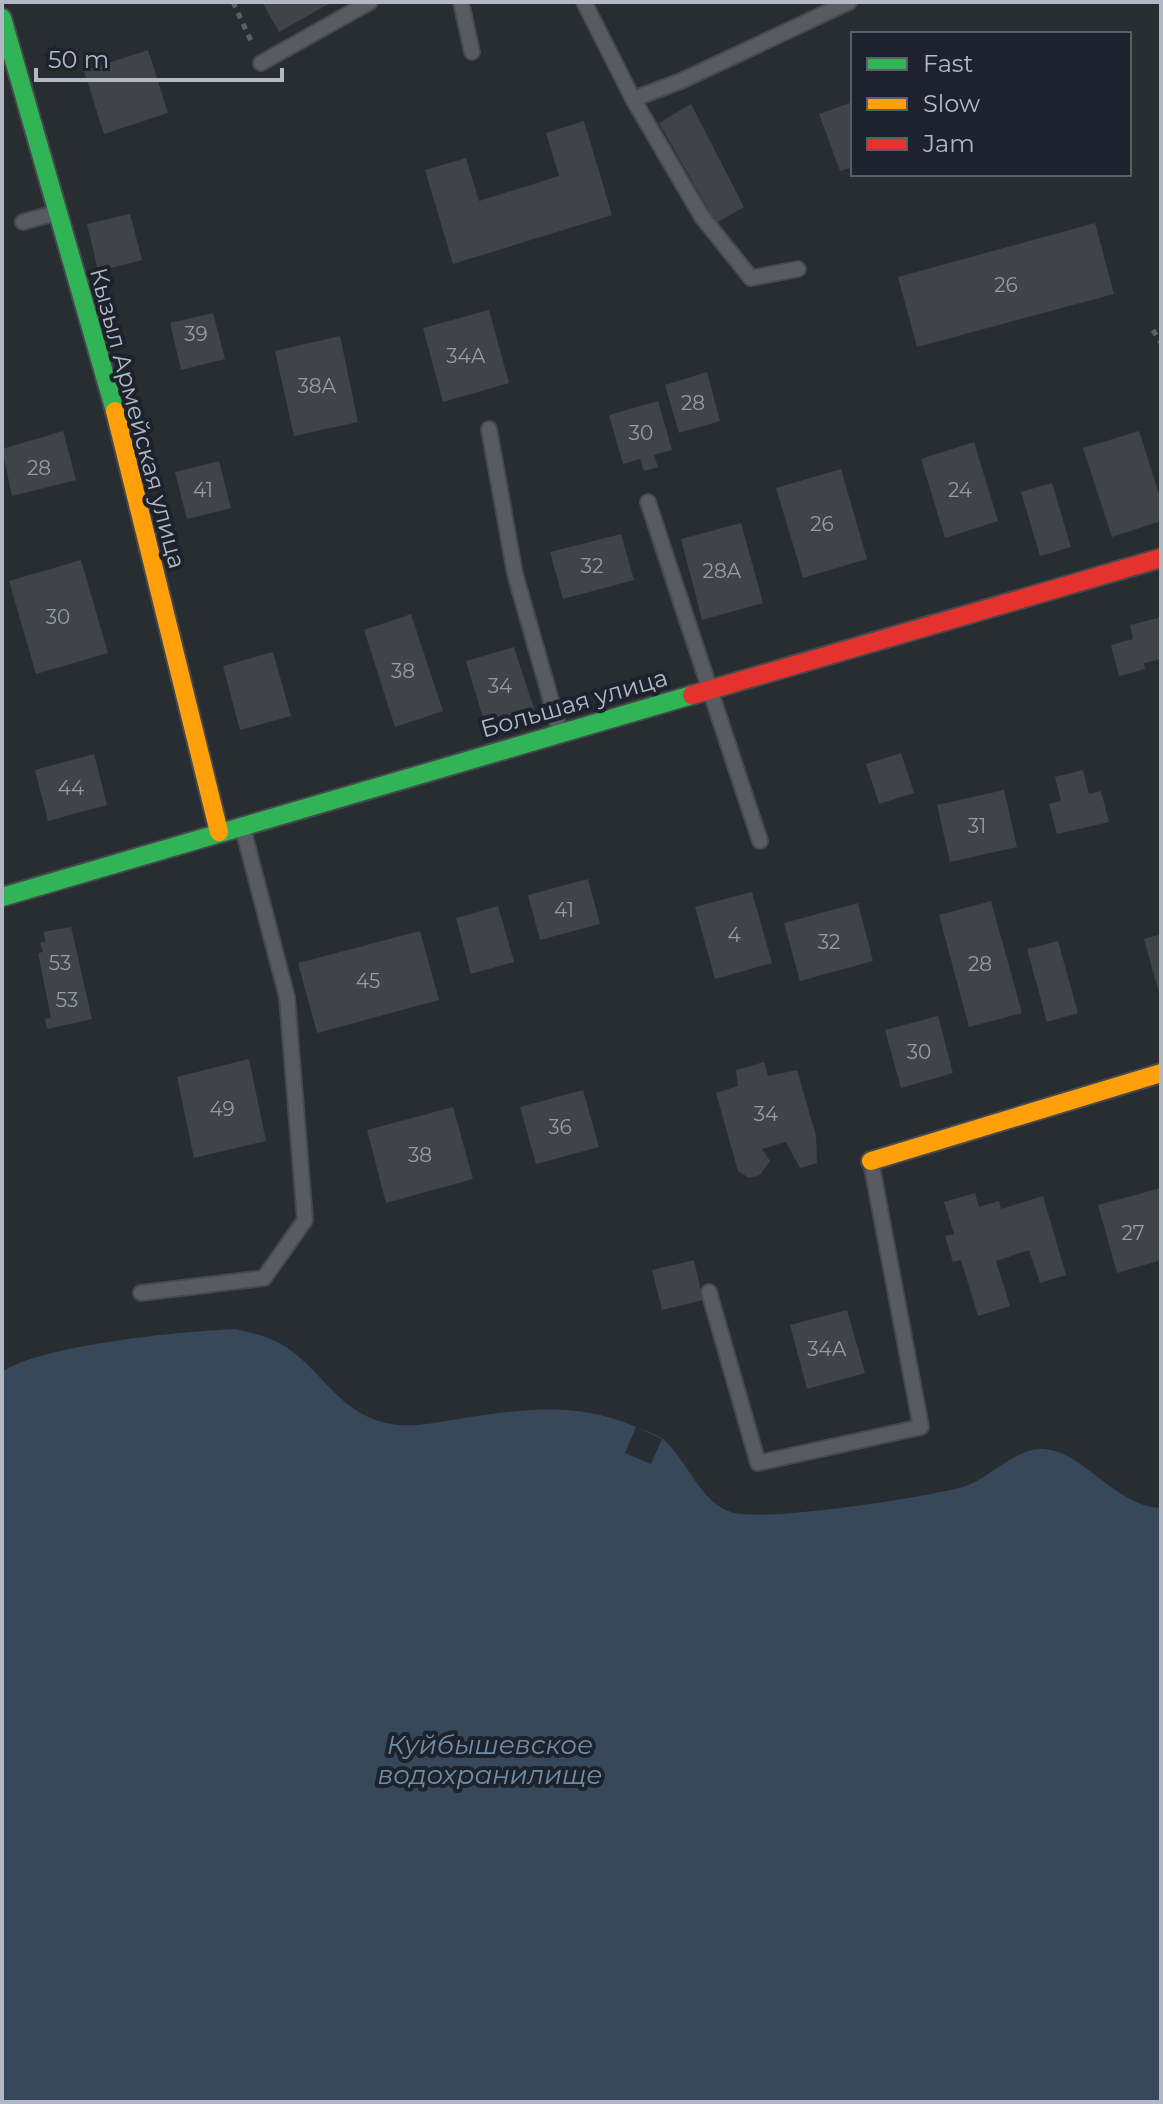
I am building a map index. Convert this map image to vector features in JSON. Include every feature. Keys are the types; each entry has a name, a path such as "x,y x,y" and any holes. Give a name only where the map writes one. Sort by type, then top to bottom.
{"street":[{"name":"Кызыл Армейская улица","path":"2,18 114,407 219,832"},
{"name":"Большая улица","path":"2,897 1161,558"},
{"path":"871,1161 1161,1073"}],"lane":[{"path":"261,63 370,2"},
{"path":"461,2 472,52"},
{"path":"584,2 633,99 702,217 751,278 798,269"},
{"path":"633,99 681,81 849,2"},
{"path":"23,222 56,213"},
{"path":"489,429 515,574 560,732"},
{"path":"648,502 707,689 760,841"},
{"path":"141,1293 264,1278 305,1220 287,997 242,825"},
{"path":"709,1292 758,1463 921,1427 871,1161"}],"path":[{"path":"233,2 261,63"},
{"path":"1153,330 1161,343"}],"water":[{"name":"Куйбышевское водохранилище","path":"235,1329 268,1338 286,1347 344,1401 370,1418 386,1423 415,1425 506,1412 569,1410 631,1425 664,1440 704,1492 734,1513 753,1515 812,1511 943,1492 973,1483 1019,1455 1039,1449 1069,1457 1127,1498 1161,1508 1161,2102 2,2102 2,1372 21,1362 79,1347 149,1336"}],"pier":[{"path":"636,1427 662,1439 651,1464 625,1453"}],"building":[{"path":"262,2 332,2 279,32"},
{"path":"148,50 168,113 104,134 84,71"},
{"path":"851,103 851,168 840,171 819,114"},
{"path":"691,104 744,207 716,223 659,123"},
{"path":"584,121 612,215 453,264 425,170 466,158 479,201 559,176 546,133"},
{"path":"130,214 142,260 98,271 87,224"},
{"path":"1095,223 1114,294 917,347 898,277"},
{"path":"489,310 509,383 443,402 423,328"},
{"path":"213,313 225,359 181,370 170,323"},
{"path":"340,336 358,422 294,436 275,351"},
{"path":"707,372 720,421 679,433 665,385"},
{"path":"658,401 672,450 654,455 658,467 644,471 640,459 623,464 609,415"},
{"path":"63,431 76,480 12,496 2,449"},
{"path":"1139,431 1161,500 1161,521 1112,537 1083,448"},
{"path":"974,442 998,521 945,538 921,459"},
{"path":"219,461 231,508 187,519 175,472"},
{"path":"841,469 867,559 803,578 776,488"},
{"path":"1052,483 1071,547 1040,556 1021,492"},
{"path":"741,523 763,603 702,620 681,539"},
{"path":"621,534 634,580 563,599 550,552"},
{"path":"81,560 108,653 36,674 9,581"},
{"path":"411,614 443,711 395,727 364,630"},
{"path":"1161,617 1161,659 1144,663 1145,669 1119,676 1111,645 1133,639 1130,625"},
{"path":"514,647 535,712 485,725 466,661"},
{"path":"273,652 291,716 240,730 223,666"},
{"path":"901,753 914,793 879,804 866,764"},
{"path":"94,754 107,805 48,821 35,770"},
{"path":"1083,770 1089,794 1101,791 1109,822 1057,834 1049,804 1061,801 1055,777"},
{"path":"1004,790 1017,847 950,862 937,805"},
{"path":"588,879 600,924 540,940 528,895"},
{"path":"752,892 772,963 715,979 695,907"},
{"path":"991,901 1022,1013 969,1027 939,915"},
{"path":"858,903 873,961 800,981 784,923"},
{"path":"498,906 514,962 471,974 456,918"},
{"path":"71,927 92,1019 47,1029 45,1019 51,1018 38,953 43,952 40,943 46,941 43,932"},
{"path":"420,931 439,1000 317,1033 298,963"},
{"path":"1161,934 1161,997 1160,997 1144,939"},
{"path":"1058,941 1078,1013 1047,1022 1027,949"},
{"path":"938,1016 953,1073 901,1088 885,1030"},
{"path":"249,1059 266,1141 194,1158 177,1077"},
{"path":"764,1062 768,1076 797,1070 816,1136 817,1163 800,1168 786,1142 762,1149 770,1161 760,1175 749,1178 738,1171 716,1093 738,1086 736,1070"},
{"path":"583,1090 599,1147 536,1164 520,1107"},
{"path":"453,1107 473,1179 386,1203 367,1130"},
{"path":"1161,1188 1161,1260 1117,1273 1098,1205"},
{"path":"975,1193 979,1207 999,1201 1001,1209 1043,1196 1066,1275 1040,1283 1029,1250 996,1261 1010,1306 978,1316 961,1260 953,1262 945,1236 954,1234 944,1202"},
{"path":"694,1260 703,1300 662,1310 652,1270"},
{"path":"847,1310 865,1373 807,1389 790,1325"}],"traffic: fast":[{"path":"2,18 115,411"},
{"path":"2,897 692,695"}],"traffic: slow":[{"path":"115,411 219,832"},
{"path":"871,1161 1161,1073"}],"traffic: jam":[{"path":"692,695 1161,558"}]}
